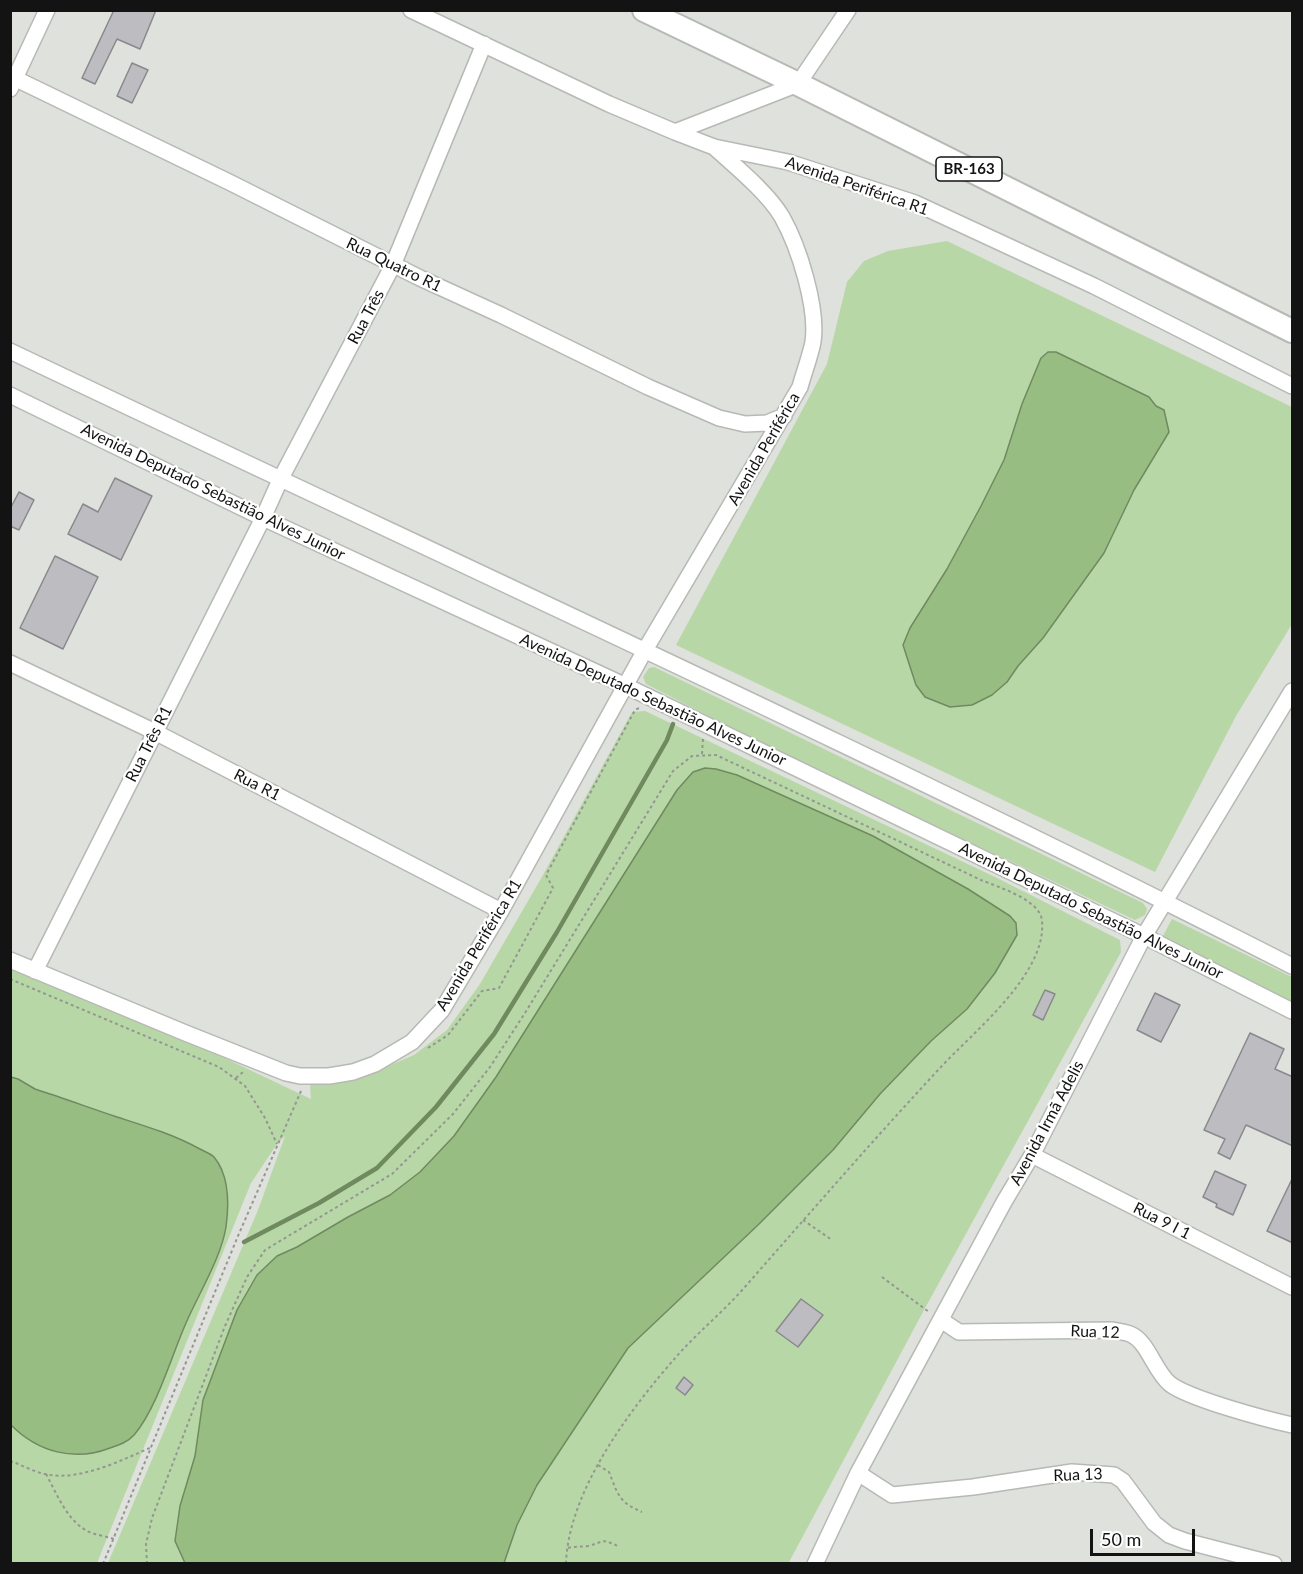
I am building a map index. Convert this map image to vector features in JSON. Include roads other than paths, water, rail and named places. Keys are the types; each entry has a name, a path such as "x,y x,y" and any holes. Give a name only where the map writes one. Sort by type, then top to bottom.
{"highway":[{"name":"BR-163","path":"644,10 798,84 1293,331"}],"street":[{"path":"12,82 47,10"},
{"name":"Avenida Periférica R1","path":"411,10 609,104 714,147 788,162 915,203 1094,286 1293,386"},
{"path":"675,132 798,84 848,10"},
{"name":"Rua Três","path":"263,518 280,480 393,265 484,44"},
{"name":"Rua Quatro R1","path":"12,82 231,183 393,265 648,387 719,418 745,424 767,423 784,416"},
{"name":"Avenida Periférica","path":"626,686 800,387 813,341 812,302 797,255 781,216 757,188 714,147"},
{"path":"10,351 645,650 1164,901 1293,966"},
{"name":"Avenida Deputado Sebastião Alves Junior","path":"10,395 263,518 626,686 1144,936 1293,1011"},
{"name":"Rua Três R1","path":"35,971 263,518"},
{"name":"Rua R1","path":"10,663 155,732 501,911"},
{"name":"Avenida Periférica R1","path":"10,960 183,1032 300,1076 329,1076 353,1072 375,1064 412,1042 442,1010 501,911 626,686"},
{"name":"Avenida Irmã Adelis","path":"815,1563 858,1473 1004,1202 1032,1155 1144,936 1292,694"},
{"name":"Rua 9 I 1","path":"1032,1155 1293,1287"},
{"name":"Rua 12","path":"941,1320 959,1332 1112,1330 1132,1334 1146,1349 1160,1374 1172,1385 1200,1397 1293,1425"},
{"name":"Rua 13","path":"858,1473 892,1495 973,1487 1072,1472 1114,1474 1123,1481 1154,1523 1169,1535 1274,1563"}],"waterway":[{"path":"244,1242 319,1203 377,1168 436,1107 494,1034 557,932 667,740 673,724"}]}
